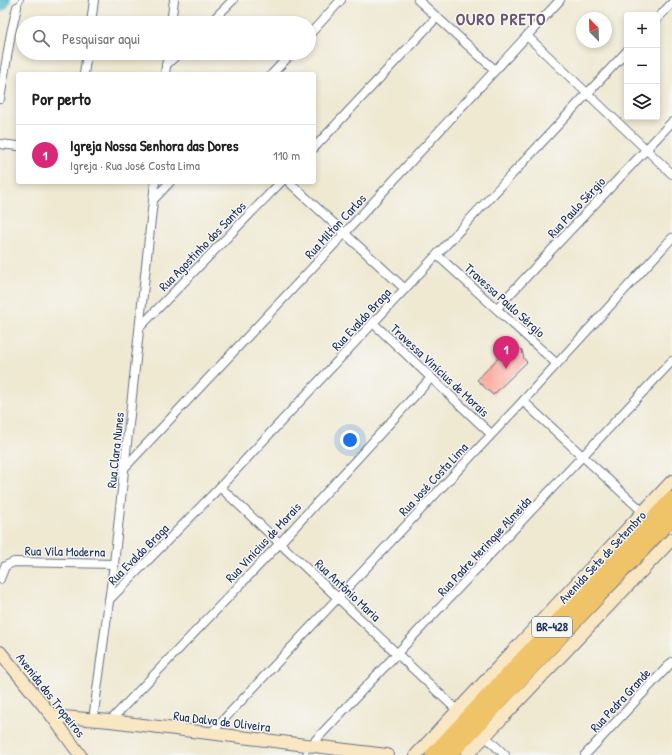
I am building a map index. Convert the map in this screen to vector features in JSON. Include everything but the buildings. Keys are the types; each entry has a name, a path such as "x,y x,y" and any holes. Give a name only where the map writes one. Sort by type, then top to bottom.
{"highway":[{"name":"Avenida Sete de Setembro","path":"433,755 672,499"},
{"name":"Avenida Sete de Setembro","path":"449,755 672,517"}],"main road":[{"name":"Avenida Sete de Setembro","path":"416,755 672,481"},
{"path":"467,755 672,540"},
{"name":"Avenida dos Tropeiros","path":"0,652 52,716 80,755"},
{"name":"Rua Dalva de Oliveira","path":"52,716 110,721 388,755"}],"street":[{"path":"92,16 94,0"},
{"path":"173,16 174,0"},
{"path":"217,16 233,0"},
{"path":"316,27 341,0"},
{"path":"418,0 436,18 495,70"},
{"name":"Rua Milton Carlos","path":"126,466 345,234 560,0"},
{"path":"660,16 672,3"},
{"path":"0,99 11,33 19,4"},
{"path":"316,146 436,18"},
{"path":"528,36 672,174"},
{"name":"Rua Evaldo Braga","path":"109,600 220,487 624,54"},
{"path":"84,72 86,60"},
{"path":"165,72 167,60"},
{"path":"166,65 171,60"},
{"path":"274,72 285,60"},
{"name":"Rua Paulo Sérgio","path":"497,308 672,122"},
{"path":"0,144 16,146"},
{"name":"Rua Clara Nunes","path":"93,720 126,466 155,184"},
{"path":"153,200 168,184"},
{"name":"Rua Agostinho dos Santos","path":"140,327 279,184"},
{"path":"291,184 405,289"},
{"name":"Rua José Costa Lima","path":"210,734 523,401 672,238"},
{"name":"Travessa Paulo Sérgio","path":"437,255 557,364"},
{"name":"Travessa Vinícius de Morais","path":"373,323 491,434"},
{"name":"Rua Padre Herinque Almeida","path":"312,745 672,361"},
{"name":"Rua Vinícius de Morais","path":"110,721 280,543 431,378"},
{"path":"523,401 643,512"},
{"name":"Rua Antônio Maria","path":"220,487 458,711"},
{"name":"Rua Vila Moderna","path":"0,579 6,566 14,562 114,564"},
{"name":"Rua Pedra Grande","path":"585,755 672,662"},
{"path":"485,736 505,755"}],"lane":[{"path":"304,755 312,745"}],"place":[{"name":"Igreja Nossa Senhora das Dores","path":"506,369"}],"district":[{"name":"OURO PRETO","path":"501,19"}]}
